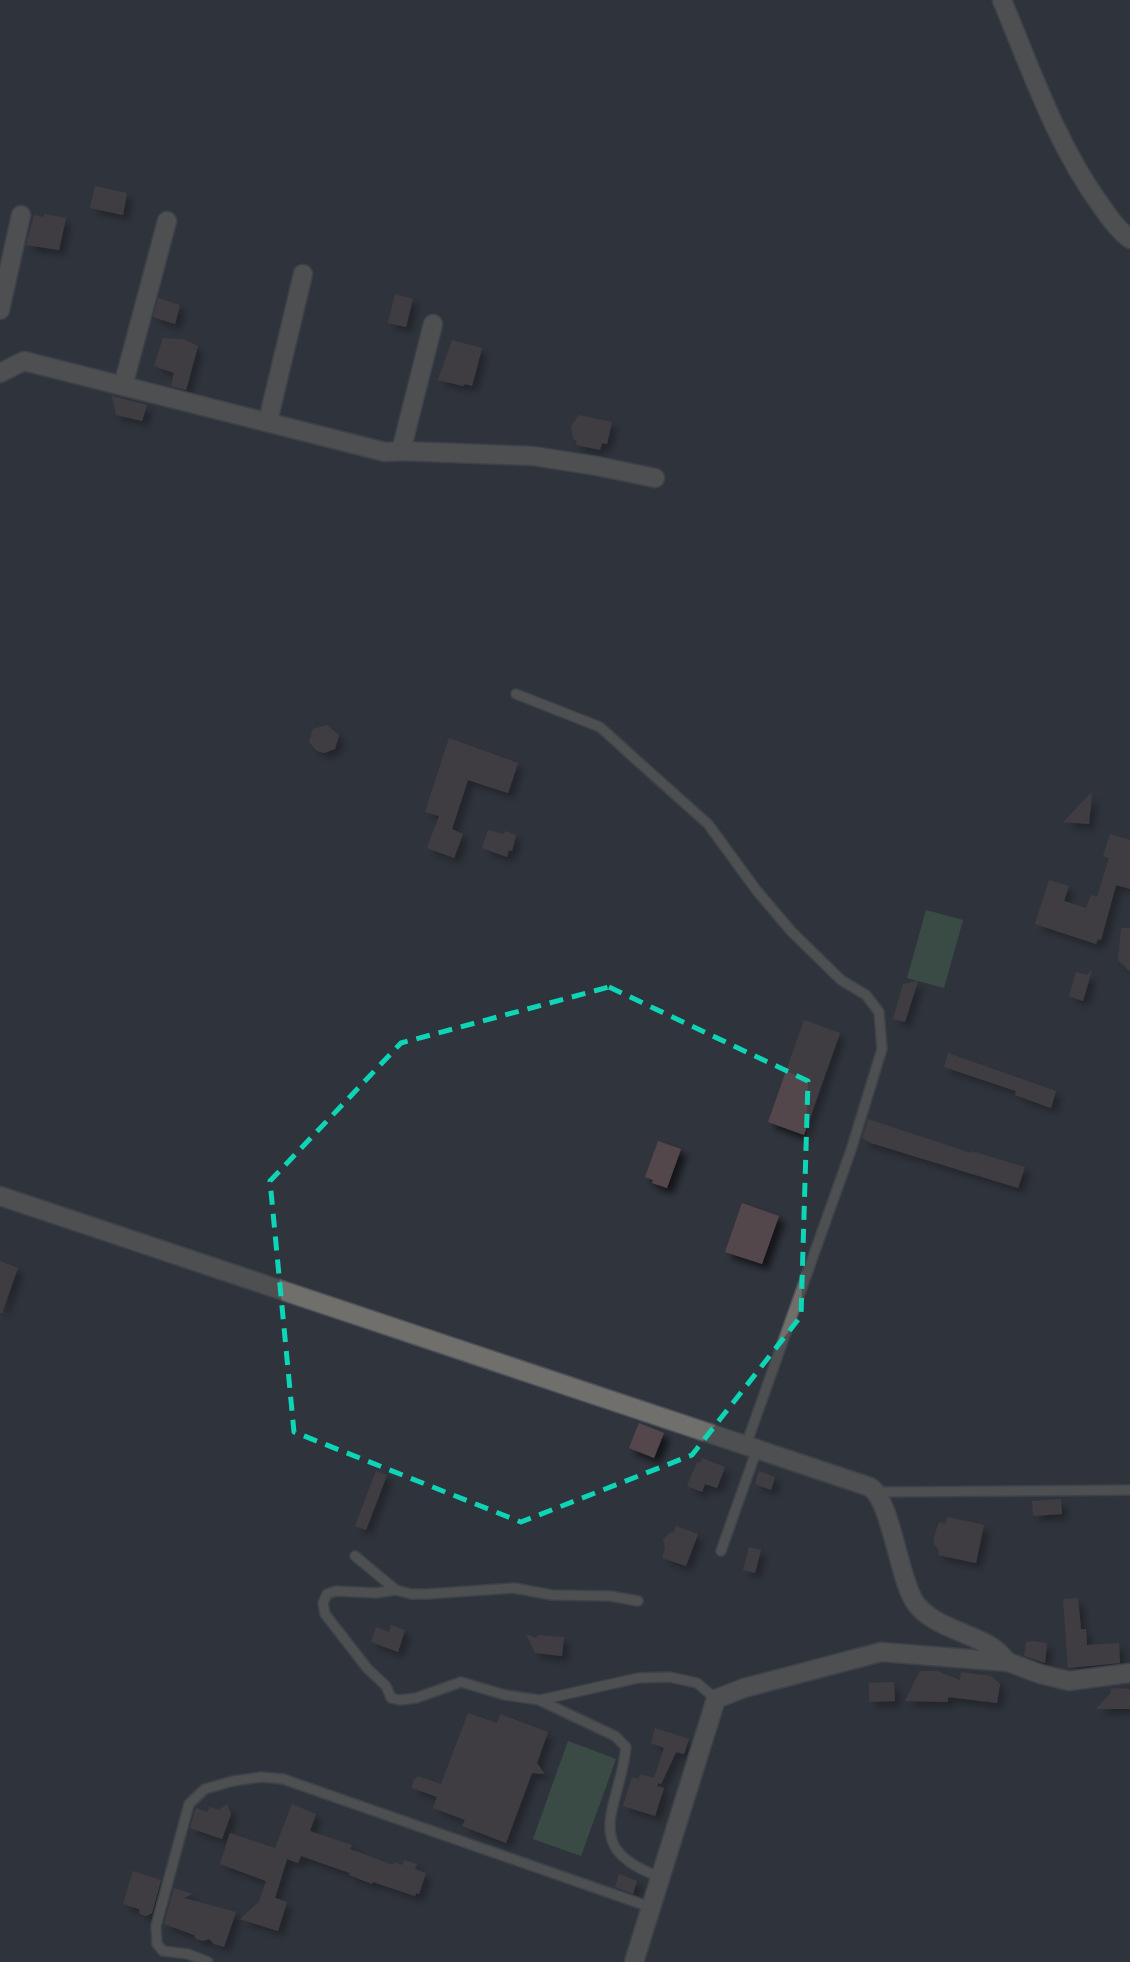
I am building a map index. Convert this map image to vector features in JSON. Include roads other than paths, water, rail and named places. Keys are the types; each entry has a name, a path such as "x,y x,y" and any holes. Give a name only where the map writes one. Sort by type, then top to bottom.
{"street":[{"path":"1002,0 1040,92 1083,181 1114,224 1130,239"},
{"path":"0,310 21,215"},
{"path":"123,386 167,222"},
{"path":"268,421 303,274"},
{"path":"401,451 433,324"},
{"path":"0,373 24,361 385,452 533,456 655,478"},
{"path":"0,1196 859,1482 876,1492 885,1511 905,1582 916,1604 946,1625 992,1647 1008,1662"},
{"path":"634,1962 716,1699 744,1688 881,1652 1008,1662 1069,1681 1130,1673"}],"lane":[{"path":"516,694 600,727 708,824 757,891 791,931 841,980 866,995 880,1012 882,1048 851,1150 751,1447 721,1551"},
{"path":"876,1492 1130,1490"},
{"path":"355,1556 396,1590"},
{"path":"638,1601 610,1596 552,1595 514,1588 427,1594 396,1590 376,1593 336,1591 327,1594 323,1603 325,1614 367,1668 386,1686 391,1698 416,1698 461,1682 505,1695 540,1700 615,1736 626,1747 608,1828 616,1851 637,1869 660,1877"},
{"path":"540,1700 638,1678 670,1677 696,1683 716,1699"},
{"path":"208,1962 188,1954 163,1951 157,1944 156,1926 188,1804 205,1789 261,1777 283,1779 650,1908"}]}
